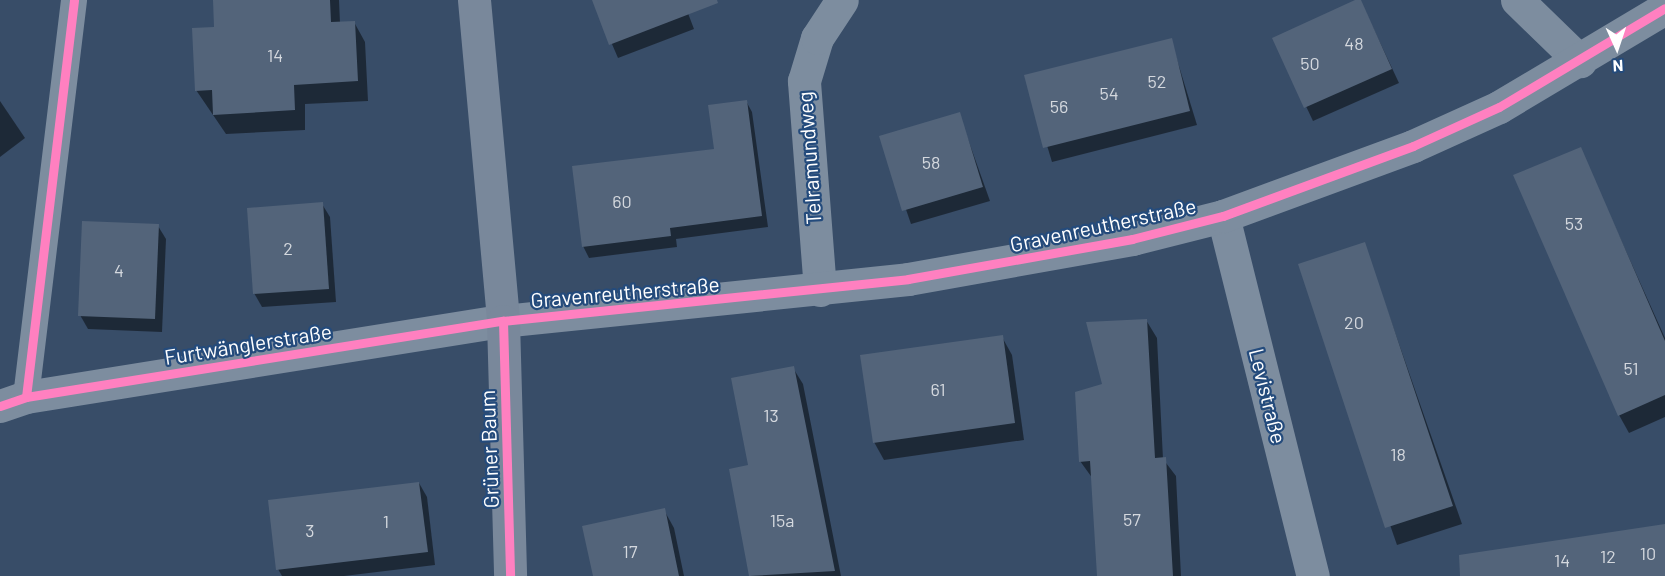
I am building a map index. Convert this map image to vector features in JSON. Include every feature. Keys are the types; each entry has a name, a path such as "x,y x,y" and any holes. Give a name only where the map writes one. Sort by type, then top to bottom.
{"street":[{"name":"Grüner Baum","path":"474,0 503,321 510,576"},
{"name":"Telramundweg","path":"820,290 804,81 817,38 842,0"},
{"path":"1517,0 1580,61"},
{"name":"Gravenreutherstraße","path":"503,321 820,290 1047,257 1223,216 1413,146 1499,107 1580,61 1665,8"},
{"name":"Levistraße","path":"1223,216 1313,576"},
{"name":"Furtwänglerstraße","path":"13,402 503,321"}],"lane":[{"path":"13,402 74,0"}],"building":[{"path":"213,0 330,0 331,22 355,21 358,81 294,85 295,110 213,115 212,90 195,91 192,28 214,27"},
{"path":"592,0 717,0 718,3 609,45"},
{"path":"1355,0 1361,0 1392,69 1304,108 1272,38"},
{"path":"1172,38 1190,111 1043,148 1024,75"},
{"path":"747,100 762,216 670,228 671,236 582,247 572,166 714,149 708,105"},
{"path":"960,112 983,187 902,211 879,136"},
{"path":"1581,147 1665,341 1665,395 1618,416 1513,175"},
{"path":"323,202 329,289 253,294 247,208"},
{"path":"82,221 159,224 155,319 78,316"},
{"path":"1365,242 1453,506 1385,528 1298,264"},
{"path":"1147,319 1155,458 1166,457 1173,576 1097,576 1090,461 1079,462 1075,392 1102,384 1086,322"},
{"path":"1003,335 1015,423 873,443 860,355"},
{"path":"794,366 835,571 749,576 729,469 748,465 731,378"},
{"path":"419,482 428,552 276,570 268,500"},
{"path":"665,508 679,576 593,576 582,526"},
{"path":"1665,524 1665,576 1460,576 1459,555"}],"cycle path":[{"path":"26,397 74,0"},
{"path":"0,406 26,397 503,321 908,279 1132,239 1223,216 1413,146 1499,107 1665,8"},
{"path":"503,321 510,576"}]}
